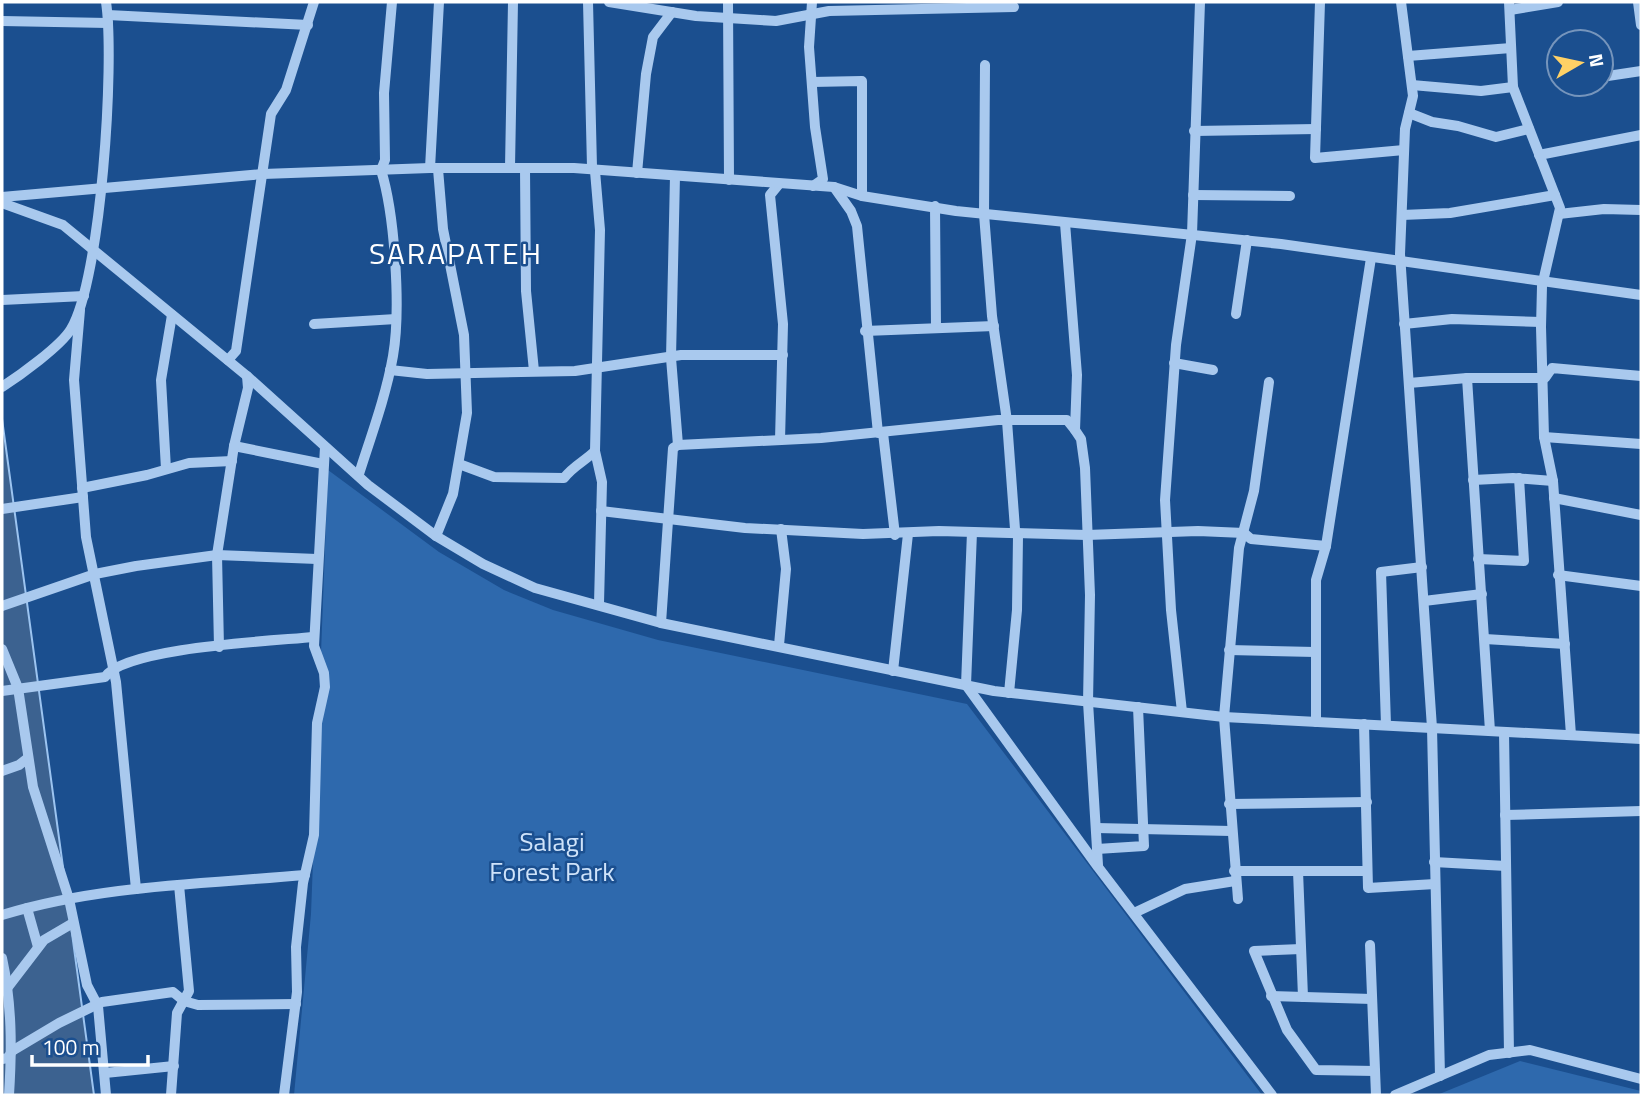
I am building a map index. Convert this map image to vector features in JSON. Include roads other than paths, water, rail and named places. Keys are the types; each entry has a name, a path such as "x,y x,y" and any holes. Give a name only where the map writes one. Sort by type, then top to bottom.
{"street":[{"path":"2,387 23,374 69,332 84,296 100,189 108,19 106,2"},
{"path":"228,360 236,351 248,254 271,114 286,90 314,2"},
{"path":"359,474 390,370 396,319 385,184 381,170 386,160 384,93 392,2"},
{"path":"436,536 453,494 467,413 464,335 434,168 439,2"},
{"path":"510,167 513,2"},
{"path":"588,2 592,167 595,171 600,230 594,451 602,482 599,604"},
{"path":"609,2 650,5 672,12 727,19 776,21 829,11 894,6 1014,7"},
{"path":"729,2 729,180"},
{"path":"812,2 809,47 823,178 813,186"},
{"path":"1182,712 1165,500 1174,363 1192,234 1200,2"},
{"path":"1320,2 1315,158 1404,150"},
{"path":"1401,2 1412,85 1404,150 1401,262 1432,728 1440,1076"},
{"path":"1559,2 1510,6 1513,87 1560,208 1543,281 1541,322 1545,378 1544,437 1553,481 1570,735"},
{"path":"1638,2 1641,25"},
{"path":"637,173 646,74 653,37 672,12"},
{"path":"2,21 108,19 308,25"},
{"path":"1408,56 1511,48"},
{"path":"985,65 984,214 994,326 1007,421 1015,529 1018,536 1017,610 1009,693"},
{"path":"1615,75 1641,71"},
{"path":"812,82 862,80 862,196"},
{"path":"1412,85 1481,91 1513,87"},
{"path":"1409,113 1432,122 1496,137 1530,129"},
{"path":"1194,131 1316,129"},
{"path":"1539,155 1641,135"},
{"path":"2,197 263,174 510,167 637,173 834,187 862,196 984,214 1247,240 1641,295"},
{"path":"525,168 526,291 534,371"},
{"path":"675,176 671,358 678,445"},
{"path":"779,184 770,195 780,285 783,355 780,440"},
{"path":"834,187 851,211 857,226 865,331 895,535"},
{"path":"1193,195 1290,196"},
{"path":"1402,215 1450,213 1555,195"},
{"path":"2,203 63,225 247,376 325,447 436,536 521,584 661,622 1009,693 1224,717 1641,739"},
{"path":"935,206 936,327"},
{"path":"1559,215 1604,209 1641,210"},
{"path":"1065,223 1077,374 1075,430"},
{"path":"1236,314 1247,240"},
{"path":"1316,722 1316,580 1326,546 1371,258"},
{"path":"2,300 84,296"},
{"path":"80,310 74,380 86,537 116,682 136,889"},
{"path":"166,470 162,380 173,315"},
{"path":"314,324 396,319"},
{"path":"1404,324 1452,319 1541,322"},
{"path":"865,331 994,326"},
{"path":"390,370 534,371 671,358 783,355"},
{"path":"1174,363 1213,370"},
{"path":"1545,378 1552,368 1641,376"},
{"path":"219,647 217,555 234,446 248,388 247,376"},
{"path":"1409,383 1466,378 1545,378"},
{"path":"1466,378 1490,731"},
{"path":"1238,899 1224,717 1229,650 1244,533 1254,491 1269,382"},
{"path":"661,622 673,448 678,445 881,433 1007,421 1067,420 1081,439 1090,595 1088,702 1098,867"},
{"path":"1544,437 1641,444"},
{"path":"234,446 323,464"},
{"path":"284,1095 296,1004 296,947 305,874 314,835 317,723 325,687 314,637 325,447"},
{"path":"459,464 494,477 565,478 594,451"},
{"path":"2,509 82,492 189,463 232,461"},
{"path":"1473,480 1519,478 1553,481"},
{"path":"1478,559 1524,561 1519,478"},
{"path":"1554,498 1641,515"},
{"path":"601,511 660,516 666,521 895,535 972,532 1018,536 1244,533 1251,539 1326,546"},
{"path":"779,645 786,569 781,529"},
{"path":"972,532 966,685 1098,867 1272,1095"},
{"path":"893,671 908,534"},
{"path":"2,606 95,574 217,555 317,559"},
{"path":"1386,725 1381,572 1422,568"},
{"path":"1558,575 1641,586"},
{"path":"1424,601 1482,594"},
{"path":"2,691 105,677 111,668 167,651 314,637"},
{"path":"1485,639 1565,643"},
{"path":"2,649 18,688 33,787 69,899 87,985 98,1006 106,1095"},
{"path":"1229,650 1315,652"},
{"path":"1097,849 1144,846 1138,707"},
{"path":"1364,724 1368,888 1435,884"},
{"path":"1504,732 1509,1053"},
{"path":"2,772 28,758"},
{"path":"1229,804 1367,802"},
{"path":"1506,815 1641,811"},
{"path":"1096,828 1231,831"},
{"path":"1434,862 1506,866"},
{"path":"1133,913 1185,889 1235,876 1298,871 1367,871"},
{"path":"1298,871 1303,997"},
{"path":"2,915 69,899 136,889 305,874"},
{"path":"172,1095 177,1013 189,991 180,886"},
{"path":"27,908 38,947"},
{"path":"8,986 38,947 57,931 73,923"},
{"path":"1370,945 1376,1095"},
{"path":"1301,949 1254,951 1270,996 1287,1031 1316,1070 1375,1071"},
{"path":"2,958 8,986 12,1051 9,1095"},
{"path":"2,1059 8,1058 12,1051 59,1023 102,1002 173,992 184,1001 198,1005 296,1004"},
{"path":"1270,996 1372,999"},
{"path":"1395,1095 1489,1055 1530,1050 1641,1079"},
{"path":"105,1073 174,1066"}],"district":[{"name":"SARAPATEH","path":"456,254"}],"park label":[{"name":"Salagi Forest Park","path":"552,857"}]}
